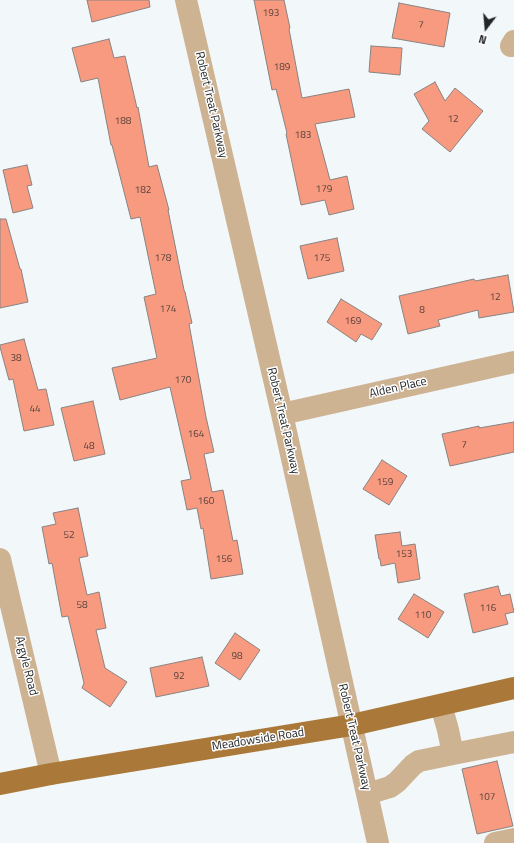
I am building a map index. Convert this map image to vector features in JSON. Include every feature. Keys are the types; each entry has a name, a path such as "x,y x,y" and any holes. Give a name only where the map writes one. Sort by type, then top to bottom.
{"main road":[{"name":"Meadowside Road","path":"0,784 51,774 352,725 514,688"}],"street":[{"name":"Robert Treat Parkway","path":"186,0 282,414 378,843"},
{"name":"Alden Place","path":"282,414 514,362"},
{"name":"Argyle Road","path":"0,559 51,774"},
{"path":"441,705 453,754"},
{"path":"367,794 390,787 419,761 514,742"},
{"path":"495,843 514,839"}],"building":[{"path":"87,0 149,0 150,7 92,22"},
{"path":"254,0 284,0 302,98 349,89 355,117 315,124 330,180 347,176 354,209 329,215 325,200 301,205 287,133 276,89 272,90"},
{"path":"399,3 450,13 444,47 392,38"},
{"path":"109,39 114,58 125,56 137,108 138,107 149,167 157,165 169,210 184,290 192,323 189,324 214,452 204,454 212,492 223,490 233,541 237,540 243,574 211,579 203,528 201,529 197,508 187,510 181,481 191,479 170,387 120,400 112,368 157,358 144,297 156,294 140,217 131,219 111,145 98,78 81,82 72,48"},
{"path":"371,46 402,48 400,75 369,72"},
{"path":"435,82 445,101 455,88 483,111 450,152 422,129 429,121 414,94"},
{"path":"27,165 32,185 27,186 33,208 13,213 3,170"},
{"path":"0,219 6,219 21,269 28,302 0,308"},
{"path":"337,238 344,271 308,279 300,246"},
{"path":"508,275 514,312 479,318 478,310 438,320 440,326 408,334 399,296 474,279 475,281"},
{"path":"341,299 382,324 372,340 361,334 356,342 327,322"},
{"path":"24,339 38,390 46,389 54,425 24,431 13,379 9,380 0,345"},
{"path":"93,401 105,454 74,461 61,408"},
{"path":"514,422 514,452 450,466 442,434 479,426 479,428"},
{"path":"382,460 407,476 389,505 363,489"},
{"path":"78,508 88,556 79,558 87,595 99,592 106,628 96,630 105,668 127,682 110,707 82,688 84,683 68,616 62,617 52,563 49,564 42,527 56,524 53,513"},
{"path":"400,532 402,546 415,544 420,579 398,583 395,563 381,566 375,535"},
{"path":"498,586 501,596 510,594 514,612 505,614 508,624 473,633 464,594"},
{"path":"414,594 444,612 428,638 398,619"},
{"path":"235,633 260,650 240,680 215,663"},
{"path":"202,657 209,686 156,697 150,668"},
{"path":"497,761 513,826 477,834 462,769"}]}
